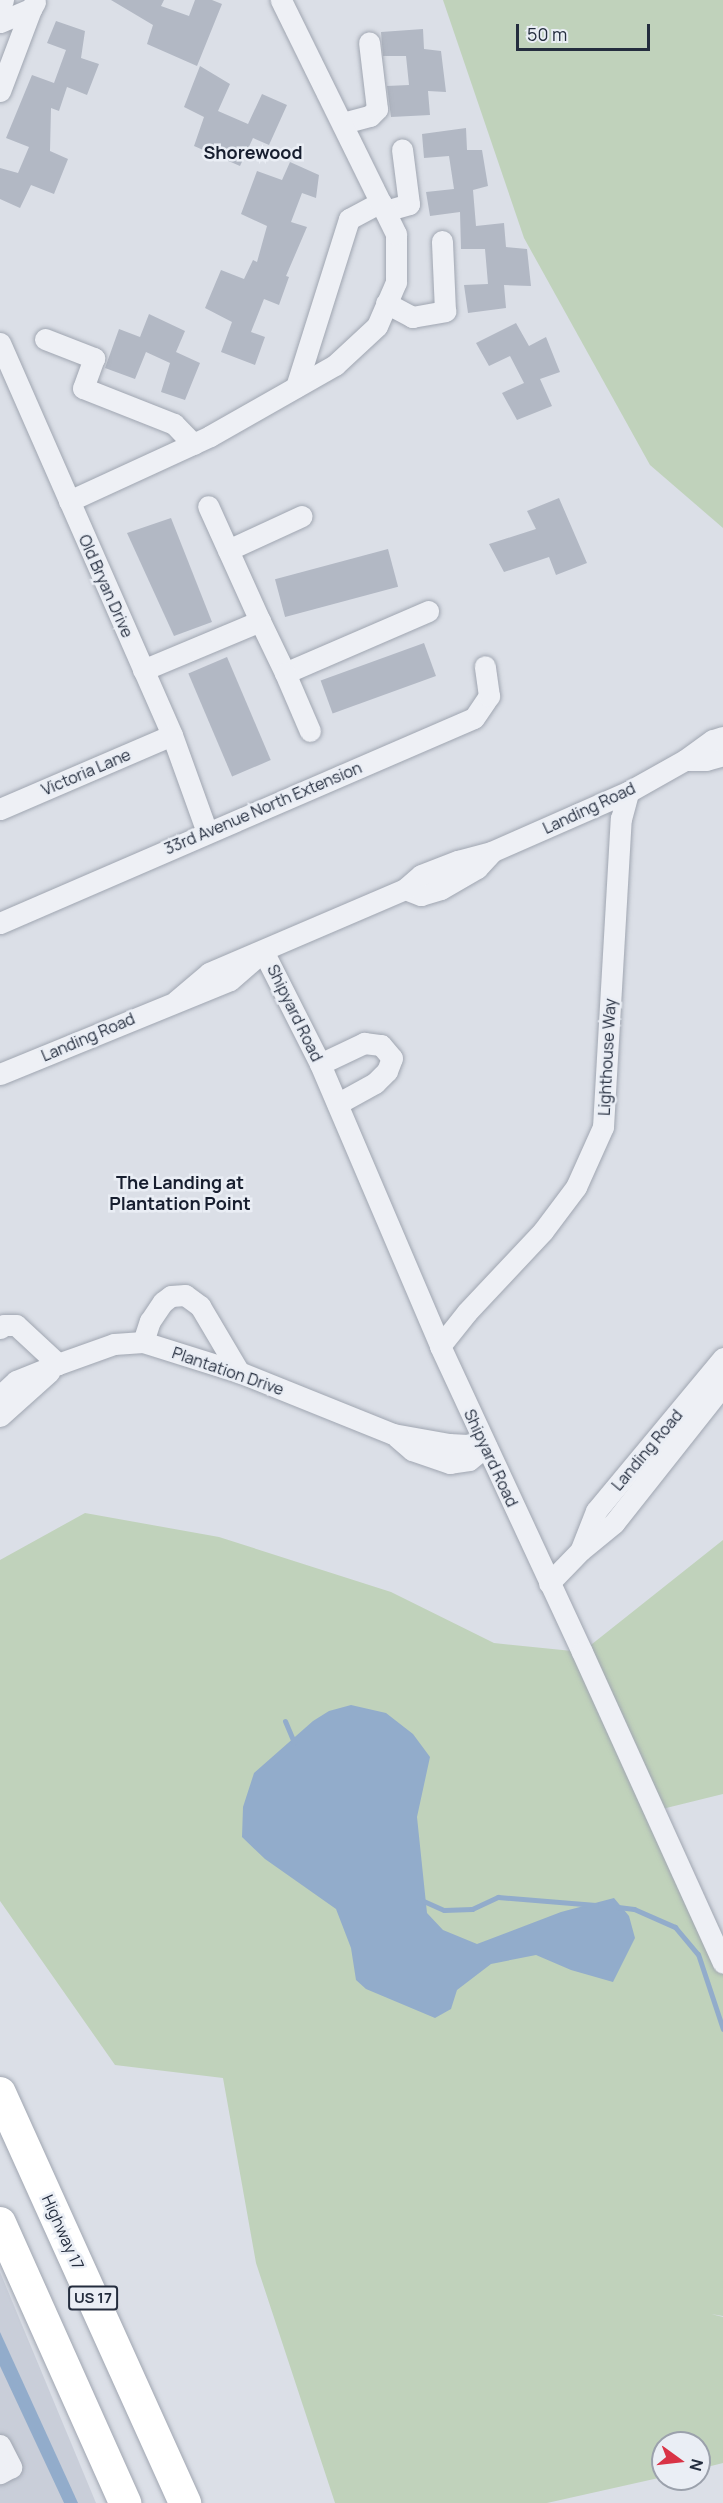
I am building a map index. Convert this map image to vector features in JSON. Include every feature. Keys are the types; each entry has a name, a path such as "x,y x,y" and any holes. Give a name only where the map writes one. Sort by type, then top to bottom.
{"highway":[{"name":"Highway 17","path":"0,2093 185,2503"},
{"path":"0,2223 125,2503"}],"street":[{"path":"0,8 3,0"},
{"path":"69,501 193,444 335,365 377,326 396,282 396,234 281,0"},
{"path":"0,22 34,4"},
{"path":"0,92 34,4"},
{"path":"343,123 370,116 377,109 369,42"},
{"path":"296,387 349,219 383,206 409,204 402,149"},
{"path":"386,303 412,317 445,311 442,241"},
{"path":"45,339 94,358 83,388 174,424 193,444"},
{"name":"Old Bryan Drive","path":"0,343 172,735 207,831"},
{"path":"208,506 310,731"},
{"path":"228,550 302,516"},
{"path":"285,673 428,611"},
{"path":"143,670 260,621"},
{"name":"33rd Avenue North Extension","path":"0,923 207,831 474,718 489,696 485,666"},
{"name":"Victoria Lane","path":"0,809 172,735"},
{"name":"Landing Road","path":"0,1074 176,1000 208,973 405,889 421,875 491,852 628,792 685,760 714,740 723,737"},
{"name":"Landing Road","path":"685,760 706,760 723,755"},
{"name":"Lighthouse Way","path":"440,1346 467,1312 543,1231 576,1187 603,1127 621,819 628,792"},
{"name":"Shipyard Road","path":"264,951 320,1064 440,1346 723,1963"},
{"path":"320,1064 364,1043 381,1045 392,1058 387,1071 375,1083 337,1104"},
{"path":"143,1342 150,1321 163,1302 171,1296 185,1295 200,1306 239,1372"},
{"path":"0,1328 4,1325 16,1325 58,1364"},
{"name":"Plantation Drive","path":"0,1396 16,1381 58,1364 114,1344 143,1342 239,1372 393,1434 449,1444 486,1446"},
{"name":"Landing Road","path":"682,1422 723,1358"},
{"name":"Plantation Drive","path":"0,1416 58,1364"},
{"name":"Landing Road","path":"549,1583 581,1550 596,1511 682,1422 723,1385"},
{"path":"0,2445 11,2467 0,2472"}],"shaded area":[{"path":"0,2272 96,2503 0,2503"}],"green space":[{"path":"443,0 723,0 723,528 650,465 524,238"},
{"path":"85,1513 219,1537 391,1592 494,1643 582,1652 723,1540 723,1794 654,1811 723,1969 723,2316 711,2314 723,2317 723,2463 711,2466 711,2431 651,2431 651,2480 547,2503 335,2503 256,2263 223,2078 115,2065 0,1901 0,1560"}],"water":[{"path":"351,1705 386,1713 413,1734 430,1757 417,1817 427,1913 443,1930 477,1944 561,1912 614,1898 629,1916 635,1938 613,1982 571,1970 536,1955 491,1964 457,1990 451,2009 435,2018 366,1989 356,1980 351,1948 336,1909 265,1859 242,1837 243,1807 254,1773 313,1721 329,1711"},
{"path":"0,2332 78,2503 64,2503 0,2366"}],"building":[{"path":"111,0 164,0 161,6 189,16 195,0 212,0 222,4 197,66 147,44 153,25"},
{"path":"56,21 85,31 81,58 99,64 87,95 67,87 59,111 51,108 50,151 68,159 54,194 31,185 20,208 0,199 0,168 18,173 29,147 6,138 32,75 54,83 66,50 47,43"},
{"path":"423,29 424,49 441,51 446,92 428,91 430,115 391,117 387,86 409,85 406,56 383,56 381,32"},
{"path":"200,66 230,84 218,111 248,124 262,94 287,105 269,145 253,138 240,166 194,146 204,117 184,107"},
{"path":"466,128 467,150 482,150 488,186 473,190 476,226 504,223 506,247 527,249 531,286 504,285 506,308 468,313 464,285 488,284 485,249 461,249 460,212 430,216 426,192 454,189 449,156 424,158 422,134"},
{"path":"290,162 319,175 316,198 302,193 291,222 307,227 286,276 289,277 279,305 264,299 251,332 265,337 255,365 221,352 232,322 205,308 221,270 244,279 253,260 257,262 267,226 241,214 257,171 282,180"},
{"path":"149,314 185,331 176,352 200,363 185,400 161,392 170,363 146,352 135,379 105,368 119,329 140,337"},
{"path":"516,323 529,346 546,337 560,372 540,379 552,406 517,420 502,393 524,383 510,356 489,366 476,343"},
{"path":"559,498 587,563 556,575 549,557 504,572 489,544 536,529 527,511"},
{"path":"171,518 212,622 174,636 127,533"},
{"path":"388,549 398,587 285,617 275,579"},
{"path":"424,643 436,676 333,714 321,681"},
{"path":"227,657 271,760 232,777 188,673"}],"waterway":[{"path":"285,1721 294,1742"},
{"path":"419,1899 444,1910 472,1909 498,1897 596,1905"},
{"path":"618,1907 634,1909 675,1927 698,1954 723,2029"}],"district":[{"name":"Shorewood","path":"253,152"},
{"name":"The Landing at Plantation Point","path":"180,1193"}]}
